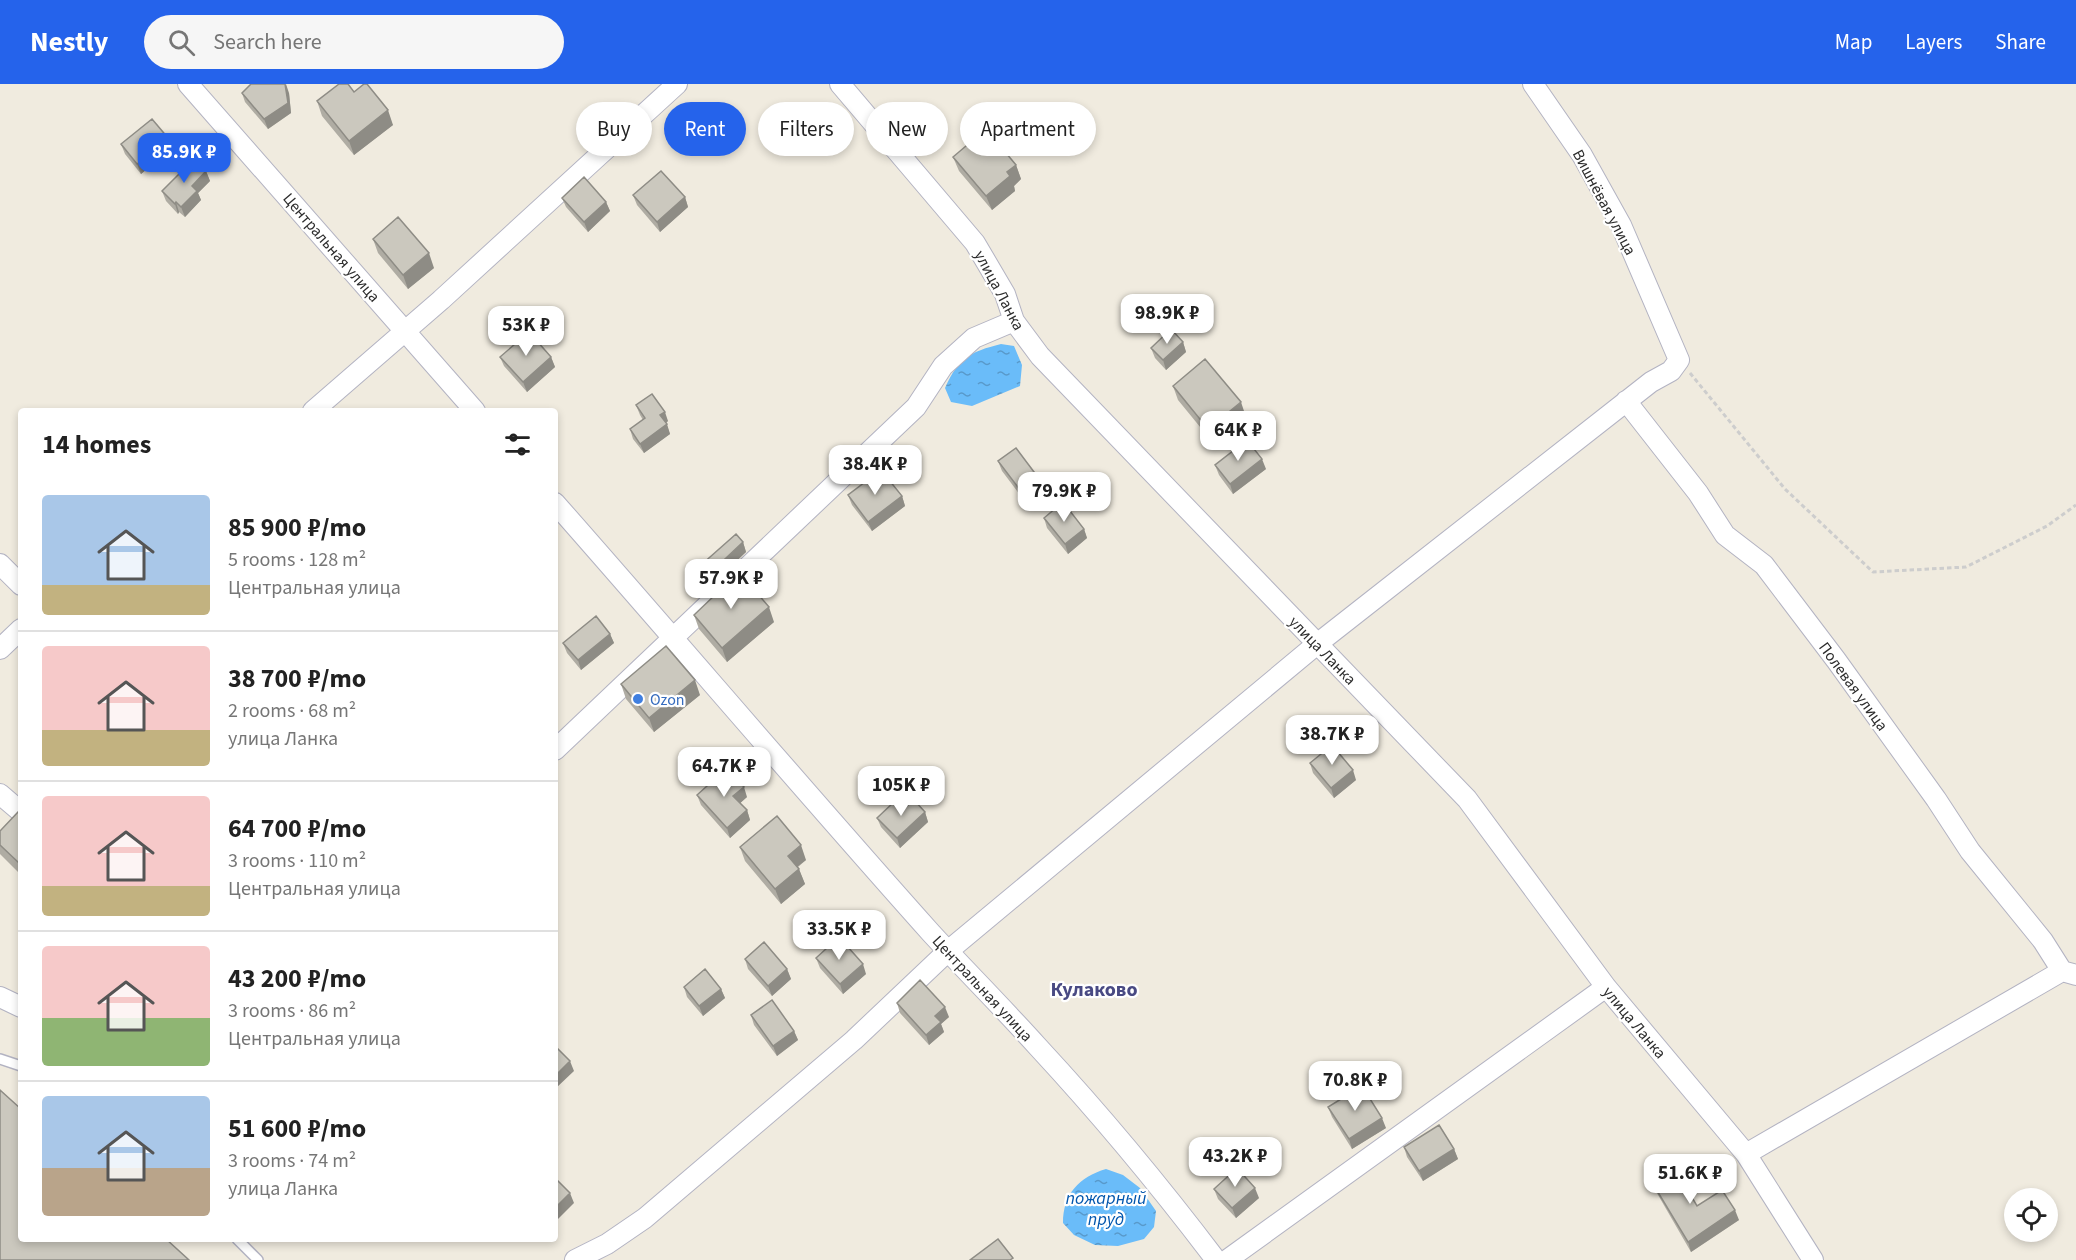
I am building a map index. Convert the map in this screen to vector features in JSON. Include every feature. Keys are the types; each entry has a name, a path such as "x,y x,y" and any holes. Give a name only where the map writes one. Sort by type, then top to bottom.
{"street":[{"name":"Центральная улица","path":"188,84 472,408"},
{"path":"316,408 405,331 677,84"},
{"name":"улица Ланка","path":"840,84 975,243 1005,294 1014,321 1040,356 1467,799 1606,987 1746,1154 1813,1260"},
{"name":"Вишнёвая улица","path":"1533,84 1582,155 1621,225 1679,360"},
{"path":"558,747 916,407 950,359 974,338 1014,321"},
{"path":"576,1260 607,1244 645,1218 854,1040 948,951 1317,644 1651,381 1671,371 1679,360"},
{"name":"Полевая улица","path":"1626,401 1698,493 1725,535 1764,565 1849,678 1936,799 1970,851 2069,973"},
{"name":"Центральная улица","path":"558,506 674,637 740,717 948,951 1039,1047 1129,1149 1216,1260"},
{"path":"0,564 18,582"},
{"path":"0,650 18,632"},
{"path":"0,794 18,809"},
{"path":"1746,1154 2069,973"},
{"path":"1227,1260 1606,987"},
{"path":"0,997 18,1005"}],"lane":[{"path":"0,1059 18,1065"},
{"path":"240,1242 258,1260"}],"path":[{"path":"1679,360 1785,489 1873,572 1966,567 2047,526 2076,505"}],"water":[{"path":"1001,344 1014,346 1022,365 1020,386 972,406 951,402 945,388 955,369 973,353"},
{"name":"пожарный пруд","path":"1106,1169 1123,1175 1140,1188 1156,1211 1154,1227 1144,1239 1118,1246 1095,1245 1074,1235 1063,1223 1066,1203 1074,1188 1096,1172"}],"building":[{"path":"251,84 285,84 288,103 264,119 242,93"},
{"path":"339,84 348,84 354,92 367,84 388,110 349,141 317,101"},
{"path":"152,119 168,138 137,164 121,144"},
{"path":"960,151 960,156 1008,156 1016,165 1007,172 1010,176 986,196 953,157"},
{"path":"194,159 206,171 192,186 197,191 181,207 162,191"},
{"path":"661,171 685,197 657,222 633,195"},
{"path":"584,177 606,202 584,222 562,198"},
{"path":"398,217 429,253 403,275 373,239"},
{"path":"1171,329 1183,342 1163,360 1151,348"},
{"path":"529,332 551,357 523,382 500,357"},
{"path":"1205,359 1241,402 1208,429 1173,386"},
{"path":"652,394 665,412 660,415 667,424 640,444 630,429 645,418 636,405"},
{"path":"1247,440 1262,459 1230,484 1215,465"},
{"path":"1016,448 1037,476 1020,490 998,461"},
{"path":"881,470 902,496 868,522 848,495"},
{"path":"1063,502 1084,529 1065,544 1044,518"},
{"path":"736,534 743,542 709,574 701,565"},
{"path":"739,572 769,607 722,648 694,615"},
{"path":"596,616 610,634 578,660 563,643"},
{"path":"666,646 695,680 649,718 621,684"},
{"path":"1332,745 1353,770 1331,788 1310,763"},
{"path":"727,768 744,787 733,796 747,810 727,828 697,795"},
{"path":"914,800 925,812 897,838 877,818 895,801 903,809"},
{"path":"18,812 18,862 0,845 0,831"},
{"path":"777,816 801,845 788,856 799,869 775,889 740,847"},
{"path":"839,937 863,964 840,984 816,958"},
{"path":"764,942 787,969 768,986 745,959"},
{"path":"705,969 721,989 699,1006 684,987"},
{"path":"920,980 945,1007 935,1016 941,1022 926,1035 897,1003"},
{"path":"772,1000 794,1031 773,1046 751,1015"},
{"path":"558,1049 570,1061 558,1073"},
{"path":"1362,1086 1382,1118 1349,1139 1328,1107"},
{"path":"0,1090 18,1106 18,1242 169,1242 189,1260 0,1260"},
{"path":"1439,1125 1454,1149 1419,1171 1404,1147"},
{"path":"1673,1165 1697,1206 1722,1190 1735,1210 1688,1242 1650,1179"},
{"path":"1237,1168 1255,1188 1232,1208 1214,1189"},
{"path":"558,1181 570,1193 558,1205"},
{"path":"998,1239 1013,1258 1010,1260 970,1260"}],"place":[{"name":"Ozon","path":"638,699"}],"district":[{"name":"Кулаково","path":"1094,989"}]}
